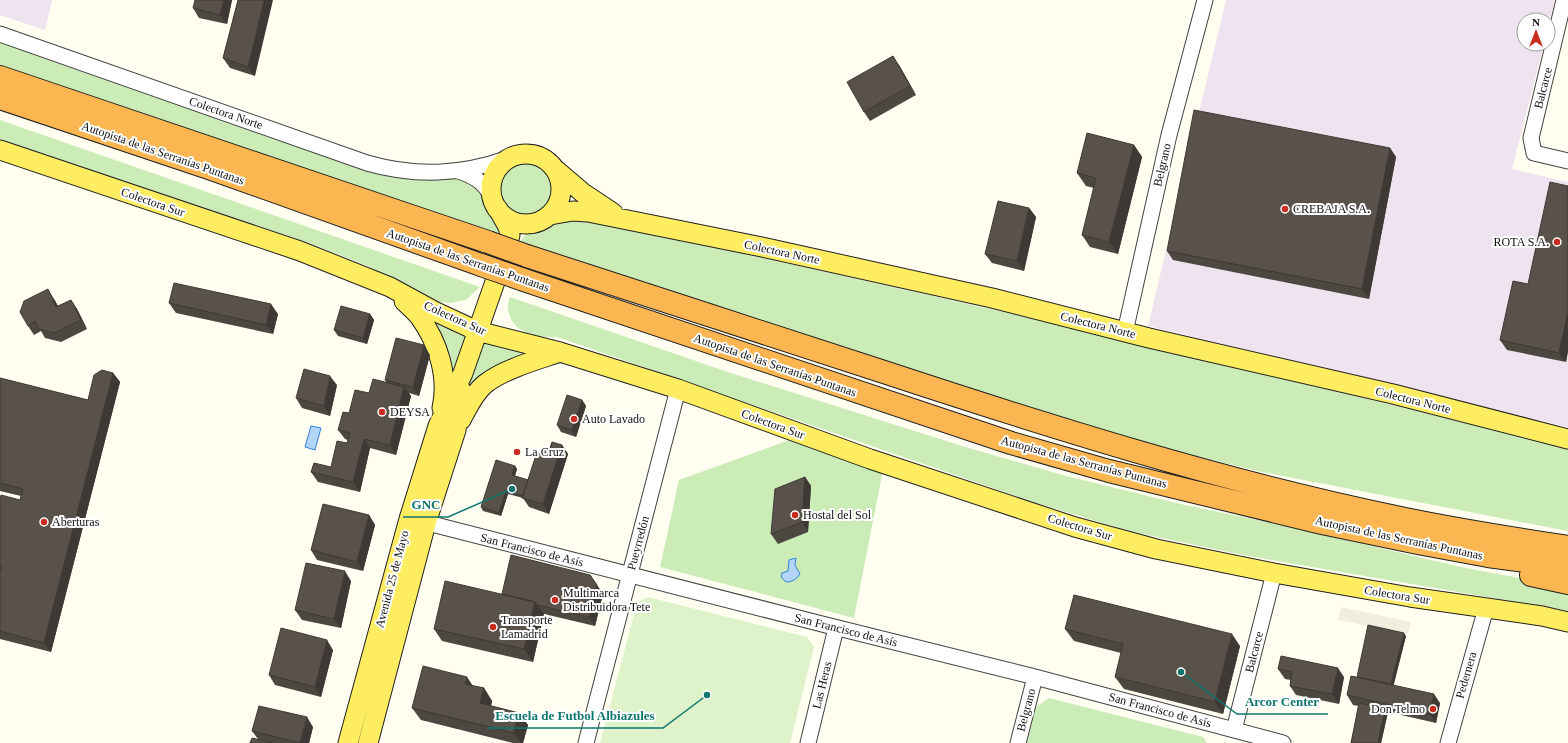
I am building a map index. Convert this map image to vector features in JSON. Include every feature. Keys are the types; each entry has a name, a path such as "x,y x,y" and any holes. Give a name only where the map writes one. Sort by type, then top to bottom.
{"highway":[{"name":"Autopista de las Serranías Puntanas","path":"0,77 526,256 1034,421 1140,453 1272,488 1390,516 1467,531 1568,547"},
{"name":"Autopista de las Serranías Puntanas","path":"0,98 208,168 521,279 1011,443 1109,471 1322,523 1488,556 1568,567"},
{"path":"1322,523 1538,577 1568,583"}],"main road":[{"name":"Colectora Sur","path":"0,150 300,251 390,287 434,311 477,331 560,352 678,389 870,459 1075,527 1156,549 1274,573 1410,597 1542,616 1568,622"},
{"path":"531,153 543,157 552,164 556,170 559,174 562,186 561,198 556,209 543,219 524,224 513,221 503,215 495,203 491,185 494,174 500,165 509,158 520,154 531,153"},
{"name":"Colectora Norte","path":"556,170 602,207 626,221"},
{"name":"Avenida 25 de Mayo","path":"348,743 463,373 503,259 510,234 508,227 495,203"},
{"name":"Colectora Norte","path":"543,219 573,211 588,212 626,221 762,247 992,298 1125,332 1393,394 1568,439"},
{"name":"Avenida 25 de Mayo","path":"503,259 516,236 523,230 543,219"},
{"path":"390,287 419,315 430,333 439,355 445,394 447,428"},
{"path":"447,428 485,384 511,369 560,352"},
{"name":"Avenida 25 de Mayo","path":"368,743 417,521"}],"street":[{"name":"Belgrano","path":"1125,332 1169,135 1205,0"},
{"name":"Balcarce","path":"1564,0 1531,138 1534,153 1568,161"},
{"name":"Colectora Norte","path":"0,34 388,169 423,173 485,166 509,158"},
{"name":"Colectora Norte","path":"455,170 472,175 489,192 495,203"},
{"name":"Pueyrredón","path":"586,743 678,389"},
{"name":"San Francisco de Asís","path":"417,521 1035,677 1283,743"},
{"name":"Balcarce","path":"1234,730 1274,573"},
{"name":"Pedernera","path":"1448,743 1486,608"},
{"name":"Las Heras","path":"808,743 836,628"},
{"name":"Belgrano","path":"1018,743 1035,677"}],"shaded area":[{"path":"0,0 52,0 45,30 0,15"},
{"path":"1226,0 1555,0 1552,12 1516,12 1516,52 1542,52 1512,169 1568,182 1568,427 1148,326"},
{"path":"1341,607 1411,622 1408,634 1338,620"}],"green space":[{"path":"0,42 391,174 440,175 464,180 474,185 486,196 498,223 497,238 0,67"},
{"path":"0,120 480,287 467,299 452,303 438,302 426,298 368,266 304,241 0,140"},
{"path":"521,160 533,160 543,164 551,172 555,182 555,194 551,204 543,212 533,216 521,216 511,212 503,204 499,194 499,182 503,172 511,164"},
{"path":"567,216 674,238 1101,334 1568,448 1568,531 1262,472 1117,437 518,245 527,233 533,229"},
{"path":"510,297 728,372 962,446 1066,476 1185,505 1286,526 1461,567 1568,587 1568,613 1493,598 1248,556 1133,532 1036,503 557,337 539,336 528,333 517,326 510,316 508,304"},
{"path":"430,319 469,335 455,379 449,353"},
{"path":"484,338 538,350 509,359 492,368 468,387"},
{"path":"792,439 883,470 854,618 660,567 679,480"},
{"path":"648,597 807,637 814,647 790,743 600,743 637,603"},
{"path":"1049,698 1203,737 1207,743 1026,743 1035,708"}],"water":[{"path":"311,426 321,428 315,450 305,447"},
{"path":"796,558 795,565 800,574 794,580 786,582 781,577 782,573 788,571 789,560"}],"building":[{"path":"195,0 224,0 220,15 193,8"},
{"path":"238,0 264,0 248,67 223,58"},
{"path":"893,56 910,86 864,112 847,82"},
{"name":"CREBAJA S.A.","path":"1194,110 1390,148 1362,289 1167,251"},
{"path":"1087,133 1134,145 1109,242 1082,235 1096,178 1077,173"},
{"name":"ROTA S.A.","path":"1550,182 1568,186 1568,312 1559,353 1500,340 1513,281 1528,284"},
{"path":"998,201 1029,208 1017,261 985,254"},
{"path":"174,283 271,304 266,325 169,303"},
{"path":"48,289 56,307 71,300 81,320 54,333 39,329 35,321 28,326 20,312 24,301"},
{"path":"341,306 370,314 363,338 334,330"},
{"path":"396,338 424,345 413,387 385,380"},
{"path":"304,369 330,376 324,406 296,398"},
{"name":"Aberturas","path":"102,370 113,373 44,643 0,631 0,575 2,565 0,565 0,500 1,495 20,500 23,489 0,483 0,378 88,400 94,375"},
{"path":"373,379 404,387 390,445 364,439 353,482 311,472 314,463 331,467 337,441 347,443 350,433 338,430 343,412 349,413 355,390 369,393"},
{"path":"567,395 582,400 572,430 557,425"},
{"path":"552,442 562,445 543,504 522,498 536,455 550,448"},
{"path":"496,460 515,466 512,475 528,480 523,496 506,491 499,513 481,507"},
{"path":"805,477 802,522 771,534 775,489"},
{"path":"323,504 369,515 357,562 311,550"},
{"name":"Multimarca Distribuidora Tete","path":"511,555 590,575 597,585 589,617 537,605 535,602 502,594"},
{"path":"306,563 345,571 334,619 295,610"},
{"name":"Transporte Lamadrid","path":"445,581 535,602 524,649 434,629"},
{"path":"1074,595 1232,634 1215,702 1115,677 1123,644 1065,629"},
{"path":"1368,625 1404,633 1391,684 1357,677"},
{"path":"281,628 327,640 315,687 269,675"},
{"path":"1281,656 1338,668 1332,694 1290,686 1292,672 1278,669"},
{"path":"423,666 467,677 465,684 484,688 480,703 519,713 514,733 412,708"},
{"path":"1351,676 1434,694 1429,714 1347,695"},
{"path":"1359,703 1385,709 1378,743 1351,743"},
{"path":"259,706 307,717 300,743 252,731"},
{"path":"252,738 273,743 250,743"}],"place":[{"name":"CREBAJA S.A.","path":"1285,209"},
{"name":"ROTA S.A.","path":"1557,242"},
{"name":"DEYSA","path":"382,412"},
{"name":"Auto Lavado","path":"574,419"},
{"name":"La Cruz","path":"517,452"},
{"name":"GNC","path":"512,489"},
{"name":"Hostal del Sol","path":"795,515"},
{"name":"Aberturas","path":"44,522"},
{"name":"Multimarca Distribuidora Tete","path":"555,600"},
{"name":"Transporte Lamadrid","path":"493,627"},
{"name":"Arcor Center","path":"1181,672"},
{"name":"Escuela de Futbol Albiazules","path":"707,695"},
{"name":"Don Telmo","path":"1433,709"}]}
